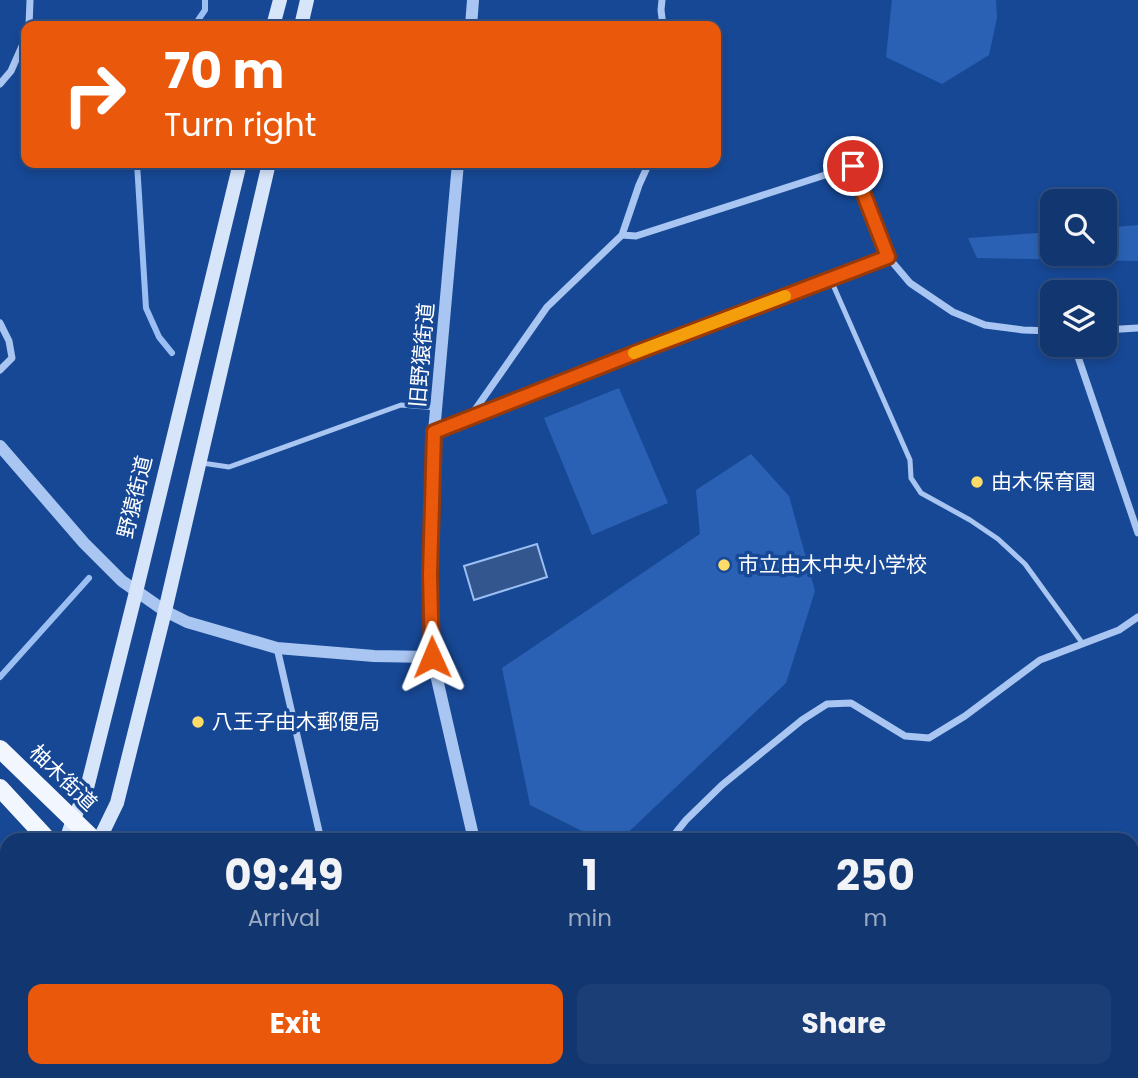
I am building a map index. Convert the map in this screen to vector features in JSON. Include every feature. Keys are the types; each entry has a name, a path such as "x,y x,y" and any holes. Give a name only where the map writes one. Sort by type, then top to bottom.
{"main road":[{"path":"274,21 280,0"},
{"path":"302,21 307,0"},
{"name":"野猿街道","path":"68,833 86,792 239,168"},
{"path":"103,833 117,803 165,611 268,168"},
{"name":"柚木街道","path":"0,749 87,833"},
{"path":"0,788 42,833"}],"street":[{"path":"29,21 30,0"},
{"path":"471,21 473,0"},
{"path":"662,0 663,21"},
{"path":"0,84 10,71 21,48"},
{"path":"622,235 636,236 853,166"},
{"name":"旧野猿街道","path":"458,168 434,432 430,575 432,657 472,833"},
{"path":"469,417 547,307 622,235 647,168"},
{"path":"434,432 888,257 910,283 953,312 985,325 1040,331"},
{"path":"0,323 9,341 12,358 0,370"},
{"path":"1117,329 1138,328"},
{"path":"1078,357 1138,533"},
{"path":"0,446 122,581 165,611 187,622 276,648 374,656 432,657"},
{"path":"676,833 722,785 802,720 827,704 851,703 905,736 929,738 965,716 1040,660 1119,630 1138,617"},
{"path":"276,648 319,833"}],"lane":[{"path":"853,166 888,257"},
{"path":"830,278 910,460 911,478 921,493 998,539 1025,564 1083,644"},
{"path":"199,463 229,467 401,405 437,408"}],"shaded area":[{"path":"892,0 996,0 997,18 989,55 942,84 886,57"},
{"path":"1138,225 1138,261 1117,261 1117,227"},
{"path":"1040,233 1040,259 977,258 968,238"},
{"path":"619,388 668,503 592,535 544,418"},
{"path":"751,454 789,496 815,591 786,683 627,833 586,833 530,805 502,668 700,534 696,490"},
{"path":"537,544 547,577 474,600 464,566"}],"waterway":[{"path":"197,21 205,10 205,0"},
{"path":"137,168 146,308 159,337 172,353"},
{"path":"0,677 89,578"}],"slow traffic":[{"path":"634,353 785,296"}],"place":[{"name":"由木保育園","path":"977,482"},
{"name":"市立由木中央小学校","path":"724,565"},
{"name":"八王子由木郵便局","path":"198,722"}],"route":[{"path":"432,657 430,575 434,432 888,257 853,166"}]}
